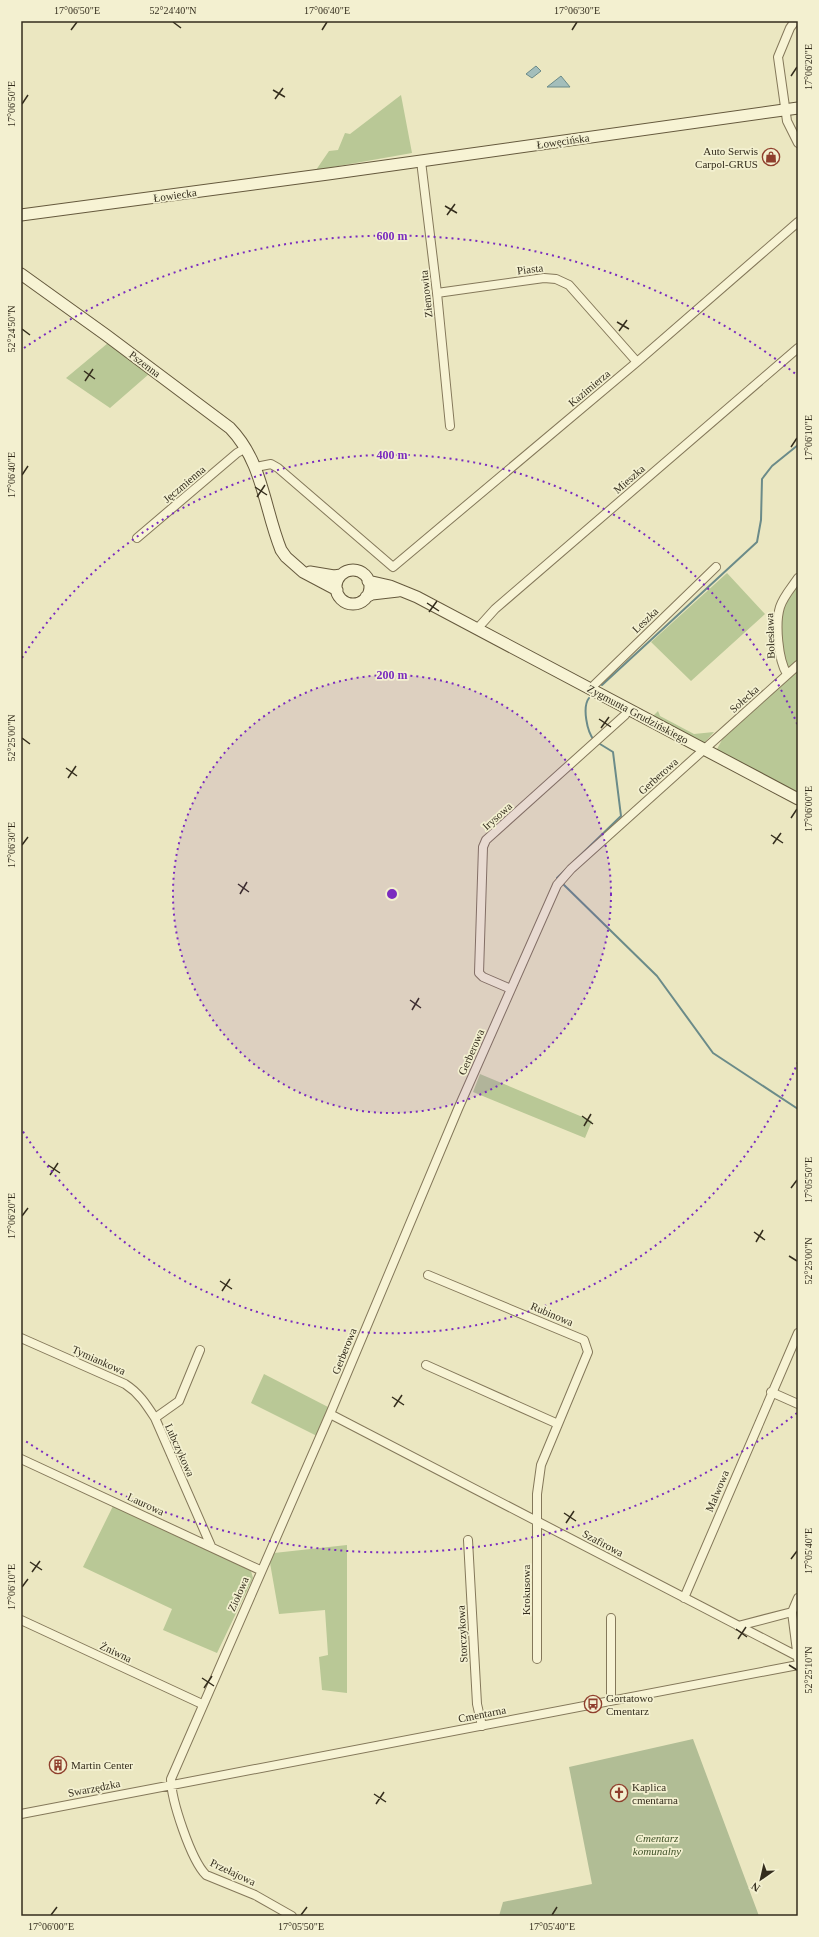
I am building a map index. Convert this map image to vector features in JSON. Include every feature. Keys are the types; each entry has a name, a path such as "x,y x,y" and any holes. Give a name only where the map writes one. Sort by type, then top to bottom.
{"street":[{"path":"795,21 790,28 778,56 785,110 790,129 798,143"},
{"name":"Łowęcińska","path":"328,174 798,108"},
{"name":"Ziemowita","path":"421,161 438,293 450,426"},
{"name":"Łowiecka","path":"21,215 328,174"},
{"name":"Kazimierza","path":"256,467 271,464 278,468 393,567 637,362 798,222"},
{"name":"Pszenna","path":"21,274 230,428 246,448 256,467 281,550 290,561 303,572 336,590 341,598 349,603 358,602 372,594 401,590"},
{"name":"Piasta","path":"438,293 544,278 556,279 569,285 637,362"},
{"name":"Mieszka","path":"477,629 495,609 798,348"},
{"name":"Jęczmienna","path":"138,538 237,453 246,448"},
{"name":"Leszka","path":"590,689 716,567"},
{"path":"303,572 334,576 356,570 364,574 368,581 369,589 366,597"},
{"path":"336,590 337,582 341,575"},
{"name":"Bolesława","path":"787,674 780,660 779,613 783,601 798,578"},
{"path":"368,581 401,590 477,629"},
{"name":"Zygmunta Grudzińskiego","path":"477,629 798,799"},
{"name":"Sołecka","path":"704,749 798,665"},
{"name":"Irysowa","path":"511,989 479,973 483,847 486,840 625,715 628,709"},
{"name":"Gerberowa","path":"330,1414 413,1214 549,902 563,877 704,749"},
{"name":"Rubinowa","path":"428,1275 584,1340 588,1352 541,1466 537,1494 538,1522"},
{"name":"Malwowa","path":"684,1598 771,1392 798,1333"},
{"name":"Tymiankowa","path":"21,1338 125,1384 136,1391 155,1418"},
{"name":"Lubczykowa","path":"200,1350 178,1401 155,1418 211,1546"},
{"path":"426,1365 558,1424"},
{"path":"771,1392 798,1404"},
{"name":"Szafirowa","path":"330,1414 797,1658"},
{"name":"Ziołowa","path":"171,1785 171,1779 202,1704 330,1414"},
{"name":"Laurowa","path":"21,1459 260,1570"},
{"name":"Krokusowa","path":"537,1659 538,1522"},
{"name":"Storczykowa","path":"468,1540 477,1704 482,1726"},
{"path":"797,1658 792,1612 798,1598"},
{"path":"738,1626 792,1612"},
{"path":"611,1618 611,1701"},
{"name":"Żniwna","path":"21,1620 202,1704"},
{"name":"Cmentarna","path":"171,1785 798,1665"},
{"name":"Swarzędzka","path":"21,1814 171,1785"},
{"name":"Przełajowa","path":"171,1785 181,1823 200,1869 206,1875 255,1895 292,1916"}],"green space":[{"path":"401,95 412,153 316,170 329,151 338,150 345,133 350,134"},
{"path":"108,343 149,374 110,408 66,378"},
{"path":"727,573 765,614 691,681 651,642"},
{"path":"798,584 798,662 787,671 780,638 782,612 787,599"},
{"path":"798,669 798,800 716,751 724,736"},
{"path":"658,711 660,716 694,734 714,732 703,744 647,722"},
{"path":"480,1074 592,1121 585,1138 473,1092"},
{"path":"264,1374 328,1407 317,1436 251,1403"},
{"path":"114,1504 245,1566 251,1571 253,1578 217,1653 163,1630 172,1609 83,1567"},
{"path":"347,1545 347,1693 322,1690 319,1657 328,1655 325,1610 279,1614 270,1563 274,1553"},
{"name":"Cmentarz komunalny","path":"693,1739 759,1916 499,1916 503,1902 592,1884 569,1767"}],"water":[{"path":"536,66 541,71 532,78 526,74"},
{"path":"561,76 570,87 547,87"}],"waterway":[{"path":"602,685 757,542 761,520 762,479 772,466 798,445"},
{"path":"589,698 586,707 586,719 587,726 594,740"},
{"path":"557,878 621,816 613,752 600,744"},
{"path":"562,883 657,976 713,1053 798,1109"}],"place":[{"name":"Auto Serwis Carpol-GRUS","path":"771,157"},
{"name":"Gortatowo Cmentarz","path":"593,1704"},
{"name":"Martin Center","path":"58,1765"},
{"name":"Kaplica cmentarna","path":"619,1793"}]}
